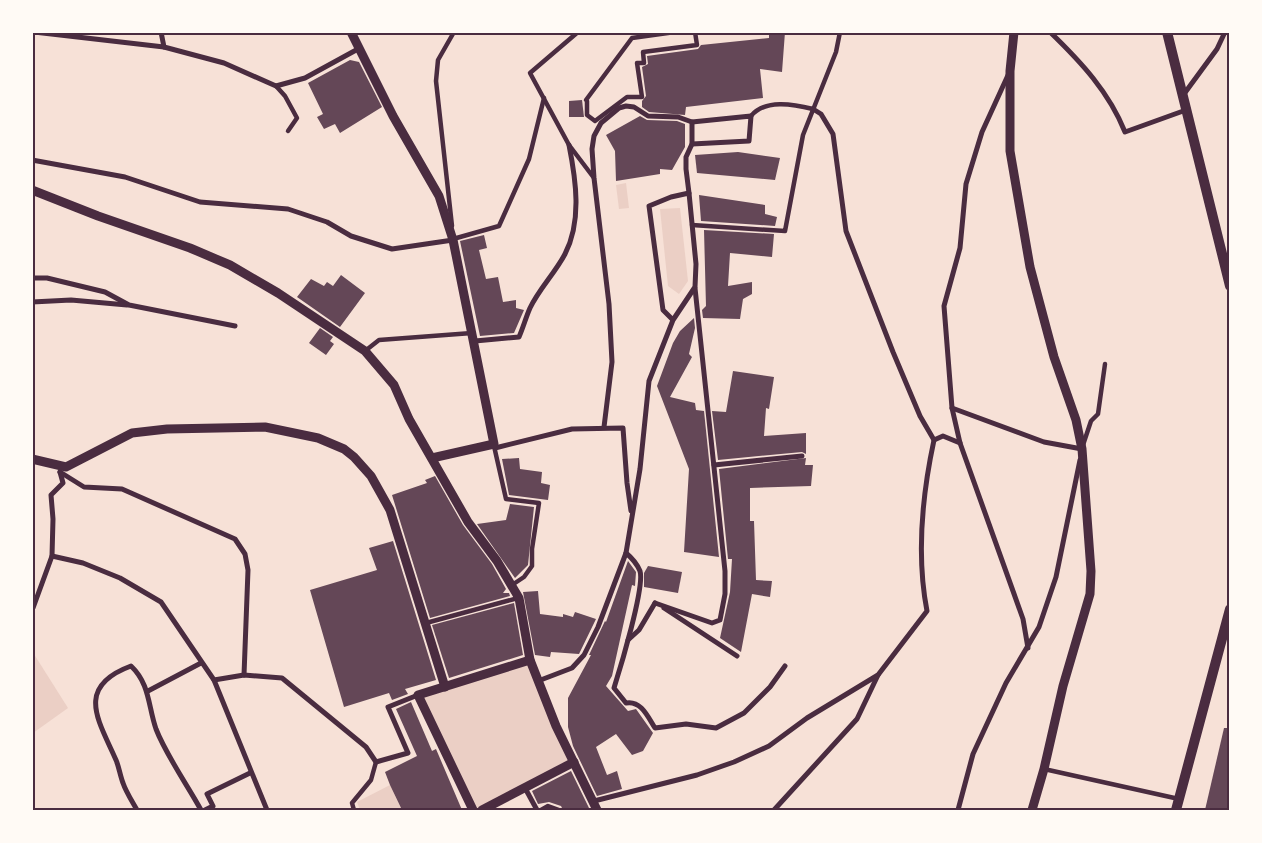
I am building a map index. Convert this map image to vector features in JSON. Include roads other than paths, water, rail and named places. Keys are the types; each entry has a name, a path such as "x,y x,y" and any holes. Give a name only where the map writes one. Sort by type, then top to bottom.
{"main road":[{"path":"1167,32 1230,286"},
{"path":"1176,810 1230,608"}],"street":[{"path":"34,32 164,47 224,62 276,86 285,96 297,118 288,131"},
{"path":"161,32 164,47"},
{"path":"351,32 358,49 439,196 453,240 506,498 539,503 532,549 532,566 524,577 512,585"},
{"path":"453,240 436,81 438,60 454,32"},
{"path":"578,32 530,73 569,145 594,178"},
{"path":"675,32 632,38 586,100 587,115 595,121 627,97 642,97 637,63 644,62 643,52 696,45 695,32"},
{"path":"692,224 785,231 803,135 836,52 840,32"},
{"path":"1014,32 1010,71 1010,151 1023,239 1054,357 1076,420 1082,449 1091,571 1090,594 1063,686 1044,770 1032,810"},
{"path":"1050,32 1093,77 1109,99 1125,132 1186,110"},
{"path":"1183,96 1217,49 1225,32"},
{"path":"276,86 305,78 358,49"},
{"path":"1010,71 982,132 966,184 960,248 944,306 952,408 960,443 1023,619 1028,648"},
{"path":"32,160 125,176 200,202 288,209 327,222 351,236 392,249 453,240 500,226 529,159 544,98"},
{"path":"692,144 749,141 751,116 757,108 778,104 797,105 813,109 821,114 833,134 846,231 892,352 920,416 934,440 929,465 920,546 921,581 927,611 878,675 857,719 774,810"},
{"path":"604,427 612,362 609,304 594,178 592,149 594,136 601,123 619,108 634,107 648,116 678,117 692,122 751,116"},
{"path":"655,602 712,623 720,620 725,594 725,571 695,287 696,264 686,157 692,144 692,122"},
{"path":"365,351 379,340 519,337 530,308 565,254 574,226 575,181 569,145"},
{"path":"32,190 98,216 190,248 230,265 278,293 365,351 394,385 409,419 468,522 519,598 530,660 594,807 697,775 734,762 769,746 807,718 878,675"},
{"path":"673,320 664,310 649,206 671,197 689,193"},
{"path":"32,278 47,278 105,292 128,305"},
{"path":"538,681 572,668 584,655 598,627 626,553 640,469 648,381 673,320 695,287"},
{"path":"32,302 71,300 128,305 235,326"},
{"path":"958,810 972,754 1006,683 1039,628 1056,577 1082,449 1091,421 1098,414 1105,364"},
{"path":"952,408 1044,442 1082,449"},
{"path":"63,470 132,433 167,429 265,426 318,438 354,456 379,488 390,510 445,687"},
{"path":"432,458 559,431 604,427 623,428 627,483 632,516"},
{"path":"934,440 943,436 960,443"},
{"path":"714,465 802,456"},
{"path":"33,461 63,470 84,487 122,489 235,539 245,554 248,570 244,675"},
{"path":"33,608 52,556 53,520 51,495 64,483 63,470"},
{"path":"626,553 636,563 641,578 628,640 614,688 626,703 633,702 640,706 655,728 686,724 716,728 744,713 770,687 785,666"},
{"path":"52,556 83,562 120,578 161,602 214,680 250,773 267,810"},
{"path":"426,623 519,598"},
{"path":"628,640 639,630 655,602"},
{"path":"655,602 737,656"},
{"path":"376,762 408,753 388,707 418,695 530,660"},
{"path":"148,691 201,663"},
{"path":"137,810 123,784 117,762 101,730 96,716 95,702 105,679 131,666 141,675 148,691 157,730 203,810 213,806 207,794 250,773"},
{"path":"214,680 244,675 282,678 366,747 376,762 371,780 352,803 354,810"},
{"path":"418,695 473,810"},
{"path":"482,810 574,762"},
{"path":"1044,770 1179,799"},
{"path":"525,788 539,810 548,806 559,810"}]}
